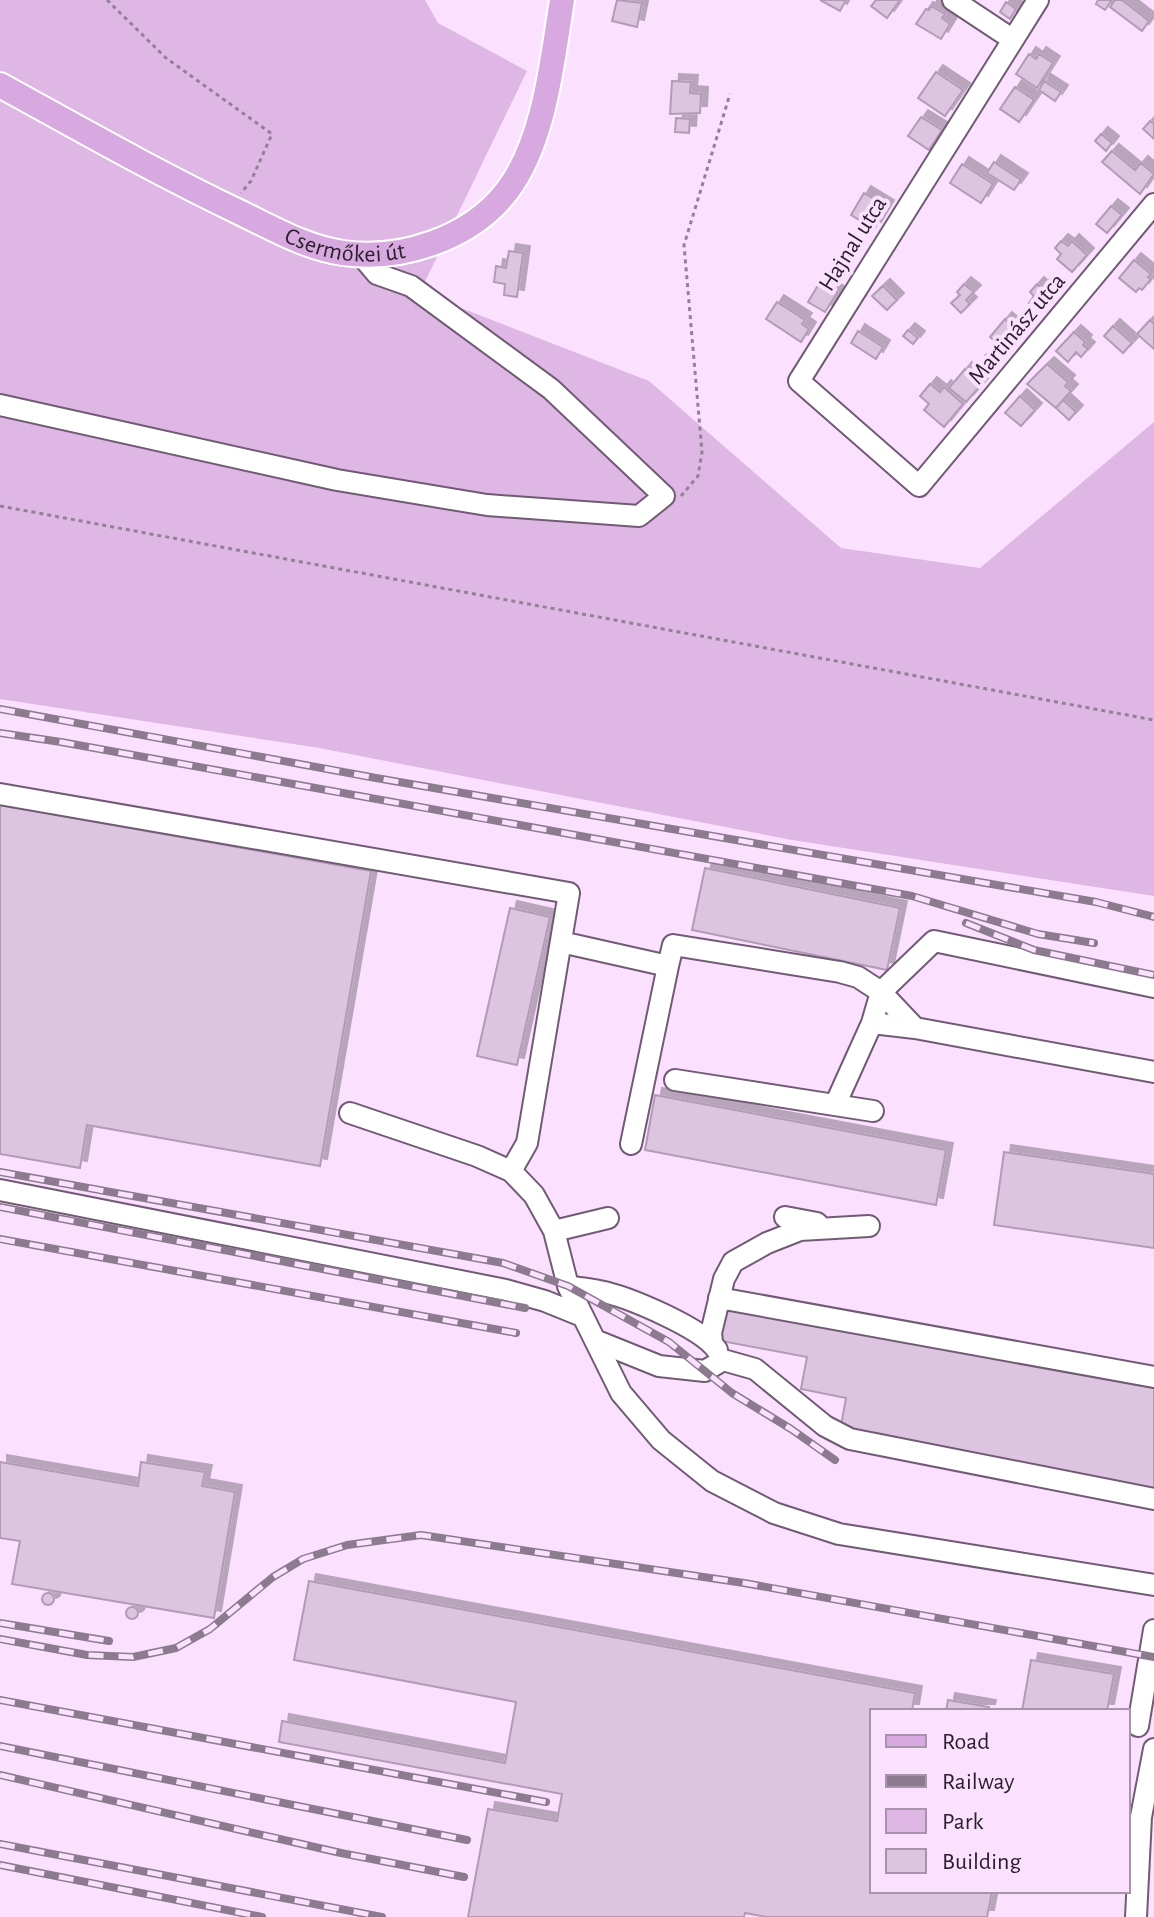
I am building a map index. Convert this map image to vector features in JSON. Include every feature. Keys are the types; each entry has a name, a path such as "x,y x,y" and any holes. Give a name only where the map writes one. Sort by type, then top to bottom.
{"main road":[{"name":"Csermőkei út","path":"0,85 191,190 324,249 361,255 403,251 439,241 476,219 507,191 528,152 543,112 562,0"}],"street":[{"path":"953,0 1012,39"},
{"name":"Hajnal utca","path":"919,486 799,381 1038,0"},
{"name":"Martinász utca","path":"919,486 1154,204"},
{"path":"0,405 337,480 487,505 639,516 664,496 551,389 411,286 377,274 361,255"},
{"path":"0,794 569,893 527,1143 511,1171"},
{"path":"835,1105 872,1023 881,992 934,941 1154,987"},
{"path":"561,942 668,966"},
{"path":"631,1144 673,945 858,977 881,992 915,1028"},
{"path":"872,1023 915,1028 1154,1072"},
{"path":"675,1080 873,1111"},
{"path":"350,1113 477,1156 511,1171 534,1195 554,1231 568,1286 621,1393 661,1440 712,1481 774,1513 839,1534 1154,1585"},
{"path":"0,1190 506,1290 582,1316"},
{"path":"785,1217 840,1227"},
{"path":"554,1231 608,1218"},
{"path":"869,1226 800,1230 767,1243 733,1262 724,1279 711,1333 712,1342 723,1360 755,1369 825,1426 850,1439 1154,1499"},
{"path":"568,1286 602,1291 671,1318 712,1342"},
{"path":"719,1298 1154,1377"},
{"path":"597,1341 659,1366 705,1371 723,1360"},
{"path":"1138,1726 1154,1630"},
{"path":"1136,1917 1141,1817 1154,1749"}],"path":[{"path":"107,0 166,58 272,134 251,181 228,207"},
{"path":"664,496 678,498 685,494 698,476 702,452 684,245 730,94"},
{"path":"0,506 1154,720"}],"green space":[{"path":"0,0 425,0 438,23 527,71 420,292 649,381 841,548 980,568 1154,422 1154,896 792,840 319,748 0,699"}],"building":[{"path":"617,0 642,3 637,27 612,21"},
{"path":"820,0 846,0 840,11"},
{"path":"876,0 900,0 887,18 871,6"},
{"path":"1098,0 1112,0 1105,10 1096,4"},
{"path":"1115,0 1122,0 1149,21 1142,31 1110,7"},
{"path":"1006,2 1016,9 1010,19 1000,12"},
{"path":"931,6 945,14 942,18 950,24 941,39 916,24"},
{"path":"1029,54 1036,59 1039,54 1053,63 1037,88 1016,74"},
{"path":"936,72 963,90 945,116 918,98"},
{"path":"672,81 691,82 690,93 701,94 700,113 670,114"},
{"path":"1044,81 1061,92 1055,101 1039,90"},
{"path":"1015,87 1034,100 1019,122 1000,109"},
{"path":"921,117 942,130 929,150 908,136"},
{"path":"676,118 690,119 689,133 675,132"},
{"path":"1150,121 1154,124 1154,139 1143,129"},
{"path":"1101,134 1112,143 1106,151 1095,141"},
{"path":"1112,151 1135,170 1141,163 1154,174 1140,194 1102,162"},
{"path":"994,162 1021,180 1014,190 987,173"},
{"path":"962,164 993,184 981,203 950,183"},
{"path":"864,193 887,207 874,229 851,215"},
{"path":"1111,206 1122,215 1107,233 1096,224"},
{"path":"1061,241 1068,246 1072,241 1087,255 1072,272 1057,259 1061,254 1055,248"},
{"path":"509,251 523,253 517,297 504,295 505,284 494,282 496,266 506,268"},
{"path":"1134,260 1151,274 1148,277 1151,279 1142,290 1139,288 1136,292 1119,278"},
{"path":"820,282 837,293 825,312 808,302"},
{"path":"964,284 974,292 966,300 970,304 961,313 951,303 960,295 957,292"},
{"path":"1037,284 1041,288 1045,284 1056,294 1040,312 1029,303 1034,296 1030,292"},
{"path":"883,286 897,300 887,310 872,296"},
{"path":"777,302 805,320 802,324 809,329 801,342 766,319"},
{"path":"1005,319 1023,335 1007,352 990,337"},
{"path":"1150,320 1154,324 1154,349 1137,334"},
{"path":"1113,326 1132,343 1123,353 1104,336"},
{"path":"908,330 918,338 913,344 903,336"},
{"path":"858,331 883,347 876,359 851,343"},
{"path":"1074,332 1088,349 1081,357 1076,352 1068,362 1056,351"},
{"path":"991,350 1002,359 996,365 985,356"},
{"path":"1047,364 1068,382 1065,386 1071,391 1056,408 1027,384"},
{"path":"965,369 982,384 966,402 949,388"},
{"path":"930,384 940,392 944,387 963,404 944,427 924,410 929,404 920,396"},
{"path":"1020,396 1035,410 1021,426 1005,413"},
{"path":"1063,400 1076,412 1069,420 1056,408"},
{"path":"0,805 371,871 320,1166 87,1125 80,1168 0,1154"},
{"path":"705,868 900,908 887,970 692,930"},
{"path":"510,908 550,917 517,1065 477,1056"},
{"path":"655,1095 946,1150 936,1205 645,1150"},
{"path":"1004,1152 1154,1174 1154,1248 994,1225"},
{"path":"722,1308 1154,1388 1154,1489 840,1431 846,1398 801,1389 807,1357 716,1340"},
{"path":"0,1462 138,1486 141,1462 205,1472 202,1486 235,1492 214,1618 12,1584 20,1541 0,1538"},
{"path":"309,1581 915,1693 912,1709 870,1709 870,1893 992,1893 987,1917 767,1917 745,1913 744,1917 468,1917 488,1809 557,1821 562,1794 279,1742 282,1721 505,1763 516,1702 294,1660"},
{"path":"48,1593 54,1599 48,1605 42,1599"},
{"path":"132,1607 138,1613 132,1619 126,1613"},
{"path":"1031,1660 1114,1674 1107,1709 1022,1709"},
{"path":"948,1700 989,1707 988,1709 946,1709"}],"railway":[{"path":"0,709 376,778 1096,902 1154,917"},
{"path":"0,733 912,896 1038,934 1094,943"},
{"path":"966,923 1034,950 1154,975"},
{"path":"0,1172 503,1263 568,1286 669,1342 732,1393 835,1460"},
{"path":"0,1207 525,1308"},
{"path":"0,1239 516,1333"},
{"path":"0,1639 87,1655 133,1657 176,1648 210,1629 273,1577 303,1559 347,1545 421,1535 744,1583 1154,1657"},
{"path":"0,1623 109,1641"},
{"path":"0,1700 546,1802"},
{"path":"0,1746 467,1840"},
{"path":"0,1775 341,1853 464,1877"},
{"path":"0,1844 382,1917"},
{"path":"0,1865 262,1917"}]}
